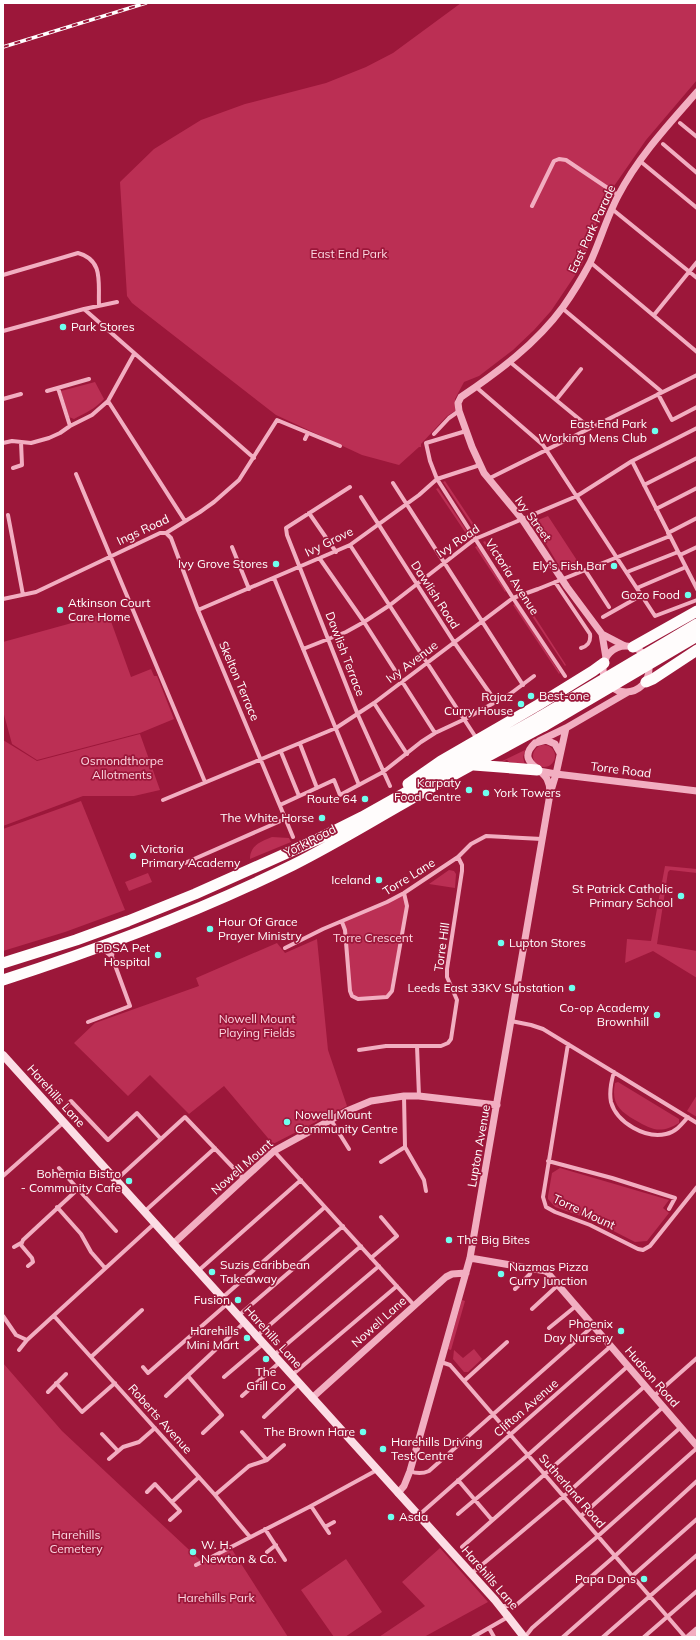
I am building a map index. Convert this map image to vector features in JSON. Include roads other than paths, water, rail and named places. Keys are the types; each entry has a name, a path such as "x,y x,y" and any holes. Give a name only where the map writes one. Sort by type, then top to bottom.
{"highway":[{"path":"629,646 697,611"},
{"name":"York Road","path":"3,980 61,962 241,890 338,841 472,765 697,624"},
{"name":"York Road","path":"3,963 76,940 195,894 316,840 542,721 697,636"},
{"path":"646,682 697,650"},
{"path":"362,817 476,735 538,705 605,661"},
{"path":"472,765 540,771"}],"main road":[{"name":"Harehills Lane","path":"3,1055 501,1606 524,1637"}],"street":[{"name":"East Park Parade","path":"434,434 449,418 459,411 459,400 510,362 543,330 562,308 590,262 618,195 640,161 697,92"},
{"path":"680,123 697,137"},
{"path":"663,144 697,173"},
{"path":"532,206 554,161 559,159 566,160 618,195"},
{"path":"640,161 697,208"},
{"path":"612,209 697,278"},
{"path":"3,275 78,253 88,256 96,264 98,274 99,306"},
{"path":"590,262 697,352"},
{"path":"654,315 697,262"},
{"path":"3,331 84,309 117,302"},
{"path":"562,308 660,393 672,420 697,407"},
{"path":"84,309 254,458"},
{"path":"3,443 12,441 31,443 49,438 92,415 108,401 134,354"},
{"path":"510,362 590,428"},
{"path":"556,400 581,369"},
{"path":"488,479 697,375"},
{"path":"47,391 89,379"},
{"path":"476,387 540,441 656,616 697,600"},
{"path":"58,388 70,426"},
{"path":"3,399 22,394"},
{"path":"108,401 185,521"},
{"name":"Ivy Street","path":"459,411 480,465 488,479 522,519 590,634 591,639 589,643 581,648"},
{"name":"Ings Road","path":"3,599 36,592 160,533 166,533 185,521 214,502 238,480 254,458 277,420 308,433"},
{"name":"Ivy Road","path":"303,649 329,639 364,622 475,539 577,496 632,461 697,428"},
{"name":"Victoria Avenue","path":"466,431 426,443 430,461 437,478 475,539 565,676"},
{"path":"306,440 308,433 340,446"},
{"path":"13,468 22,465 22,442"},
{"path":"644,485 697,458"},
{"path":"632,461 697,590"},
{"name":"Ivy Grove","path":"198,610 350,545 406,505 437,478 480,465"},
{"path":"76,474 206,782"},
{"path":"393,483 523,685"},
{"path":"336,552 310,513 350,487"},
{"path":"656,509 697,488"},
{"name":"Dawlish Road","path":"361,497 454,642 496,702"},
{"name":"Dawlish Terrace","path":"310,513 286,528 287,535 358,715 390,786"},
{"path":"8,515 23,595"},
{"name":"Ivy Avenue","path":"163,800 336,728 358,715 513,598 617,557 669,534 697,518"},
{"name":"Skelton Terrace","path":"166,533 171,538 198,610 293,837"},
{"path":"350,545 476,735"},
{"path":"232,547 249,589"},
{"path":"627,572 697,547"},
{"path":"320,559 364,622 435,733"},
{"path":"637,588 686,567"},
{"path":"584,570 609,607"},
{"path":"692,579 697,577"},
{"path":"274,578 359,785"},
{"name":"Ivy Street","path":"559,581 602,634 629,646"},
{"path":"603,617 642,595"},
{"name":"Ivy Street","path":"602,634 605,661"},
{"path":"539,741 566,728 628,692 639,688 646,682 648,663 643,653 629,646 618,647 612,651 605,661 605,676 613,687 628,692"},
{"path":"280,805 334,780 340,795 383,772 421,742 435,733 496,702 523,685 534,676"},
{"path":"612,702 613,687"},
{"path":"374,703 407,754"},
{"name":"Lupton Avenue","path":"398,1493 404,1486 410,1471 470,1258 550,794 566,728"},
{"path":"539,741 551,741 558,748 560,757 553,769 540,771"},
{"name":"Lupton Avenue","path":"539,741 532,746 529,753 530,762 547,779 550,785 550,794"},
{"path":"300,744 317,788"},
{"path":"281,752 299,796"},
{"name":"Torre Road","path":"540,771 697,791"},
{"path":"185,863 286,819"},
{"name":"Torre Lane","path":"285,948 404,893 458,857 471,844 486,836 542,839"},
{"name":"Torre Hill","path":"359,1050 386,1046 445,1045 452,1036 457,1000 447,977 447,969 462,870 462,865 458,857"},
{"path":"342,922 345,930 350,991 352,996 358,999 387,997 392,991 407,906 404,893"},
{"path":"88,1022 130,1006 112,957 113,947 121,938"},
{"path":"96,948 106,952 112,957"},
{"path":"511,1021 537,1026 697,1123"},
{"name":"Torre Mount","path":"568,1044 543,1197 546,1207 554,1212 590,1225 643,1250 650,1246 697,1187"},
{"path":"417,1046 419,1096"},
{"path":"614,1072 610,1087 610,1094 614,1109 622,1119 636,1129 651,1134 668,1134 675,1130 688,1117"},
{"path":"404,1096 405,1147 424,1180 426,1191"},
{"name":"Nowell Mount","path":"173,1244 274,1151 347,1111 371,1101 404,1096 419,1096 497,1104"},
{"path":"65,1107 71,1101 108,1140 137,1113 160,1138"},
{"path":"116,1180 160,1138 185,1117 244,1180"},
{"path":"331,1120 349,1149"},
{"path":"3,1176 64,1122"},
{"path":"381,1162 405,1147"},
{"path":"144,1212 215,1148"},
{"path":"274,1151 414,1305"},
{"path":"548,1161 612,1178 675,1198 669,1209"},
{"path":"59,1168 116,1231"},
{"path":"198,1271 301,1180"},
{"path":"14,1247 21,1243 57,1207 78,1189"},
{"path":"57,1207 81,1234 91,1252 105,1268"},
{"path":"143,1367 148,1373 325,1207"},
{"path":"371,1258 397,1236 380,1217"},
{"path":"19,1350 27,1340 155,1223"},
{"path":"238,1316 343,1226"},
{"path":"21,1243 20,1245 32,1258 33,1262 28,1266"},
{"path":"256,1336 361,1246"},
{"name":"Hudson Road","path":"470,1258 546,1271 697,1447"},
{"path":"273,1355 379,1266"},
{"path":"515,1289 530,1274 531,1269"},
{"name":"Nowell Lane","path":"312,1398 446,1277 452,1274 466,1273"},
{"path":"532,1309 558,1285"},
{"path":"292,1376 397,1286"},
{"path":"549,1328 576,1306"},
{"path":"91,1357 142,1310"},
{"path":"3,1316 16,1335 27,1340"},
{"name":"Roberts Avenue","path":"54,1316 215,1494 250,1537"},
{"path":"166,1396 244,1323"},
{"path":"410,1471 424,1474 429,1471 593,1326"},
{"path":"464,1380 507,1342"},
{"path":"224,1377 263,1344"},
{"name":"Clifton Avenue","path":"418,1515 611,1346"},
{"path":"654,1396 697,1358"},
{"path":"242,1396 280,1362"},
{"name":"Sutherland Road","path":"441,1362 450,1365 464,1380 492,1415 685,1637"},
{"path":"458,1514 528,1455 628,1366"},
{"path":"48,1392 66,1374"},
{"path":"188,1376 222,1415 203,1432"},
{"path":"56,1383 82,1412 115,1383"},
{"path":"264,1417 300,1384"},
{"path":"462,1547 545,1476 646,1386"},
{"path":"472,1574 563,1497 663,1407"},
{"path":"581,1516 681,1427"},
{"path":"110,1459 123,1447 139,1442 155,1428"},
{"path":"242,1432 267,1460"},
{"path":"102,1434 118,1451"},
{"path":"215,1494 250,1466 267,1460 284,1445"},
{"path":"501,1606 515,1606 598,1536 697,1447"},
{"path":"196,1565 311,1506 377,1470"},
{"path":"172,1502 199,1476"},
{"path":"458,1480 492,1520"},
{"path":"524,1637 530,1633 532,1628 616,1556 697,1481"},
{"path":"147,1492 155,1484 180,1511 170,1520"},
{"path":"311,1506 329,1533"},
{"path":"562,1637 697,1519"},
{"path":"325,1527 334,1522"},
{"path":"265,1529 286,1560"},
{"path":"267,1552 276,1545"},
{"path":"604,1637 697,1555"},
{"path":"644,1637 697,1591"},
{"path":"473,1637 509,1617"},
{"path":"489,1628 494,1637"},
{"path":"689,1637 697,1630"}],"railway":[{"path":"3,47 146,3"}],"place":[{"name":"Park Stores","path":"63,327"},
{"name":"East End Park Working Mens Club","path":"655,431"},
{"name":"Ivy Grove Stores","path":"276,564"},
{"name":"Ely's Fish Bar","path":"614,566"},
{"name":"Gozo Food","path":"688,595"},
{"name":"Atkinson Court Care Home","path":"60,610"},
{"name":"Best-one","path":"531,696"},
{"name":"Rajaz Curry House","path":"521,704"},
{"name":"Karpaty Food Centre","path":"469,790"},
{"name":"York Towers","path":"486,793"},
{"name":"Route 64","path":"365,799"},
{"name":"The White Horse","path":"322,818"},
{"name":"Victoria Primary Academy","path":"133,856"},
{"name":"Iceland","path":"379,880"},
{"name":"St Patrick Catholic Primary School","path":"681,896"},
{"name":"Hour Of Grace Prayer Ministry","path":"210,929"},
{"name":"Lupton Stores","path":"501,943"},
{"name":"PDSA Pet Hospital","path":"158,955"},
{"name":"Leeds East 33KV Substation","path":"572,988"},
{"name":"Co-op Academy Brownhill","path":"657,1015"},
{"name":"Nowell Mount Community Centre","path":"287,1122"},
{"name":"Bohemia Bistro - Community Cafe","path":"129,1181"},
{"name":"The Big Bites","path":"449,1240"},
{"name":"Suzis Caribbean Takeaway","path":"212,1272"},
{"name":"Nazmas Pizza Curry Junction","path":"501,1274"},
{"name":"Fusion","path":"238,1300"},
{"name":"Phoenix Day Nursery","path":"621,1331"},
{"name":"Harehills Mini Mart","path":"247,1338"},
{"name":"The Grill Co","path":"266,1359"},
{"name":"The Brown Hare","path":"363,1432"},
{"name":"Harehills Driving Test Centre","path":"383,1449"},
{"name":"Asda","path":"391,1517"},
{"name":"W. H. Newton & Co.","path":"193,1552"},
{"name":"Papa Dons","path":"644,1579"}],"park label":[{"name":"East End Park","path":"349,254"},
{"name":"Osmondthorpe Allotments","path":"122,768"},
{"name":"Torre Crescent","path":"373,938"},
{"name":"Nowell Mount Playing Fields","path":"257,1026"},
{"name":"Harehills Cemetery","path":"76,1542"},
{"name":"Harehills Park","path":"216,1598"}]}
